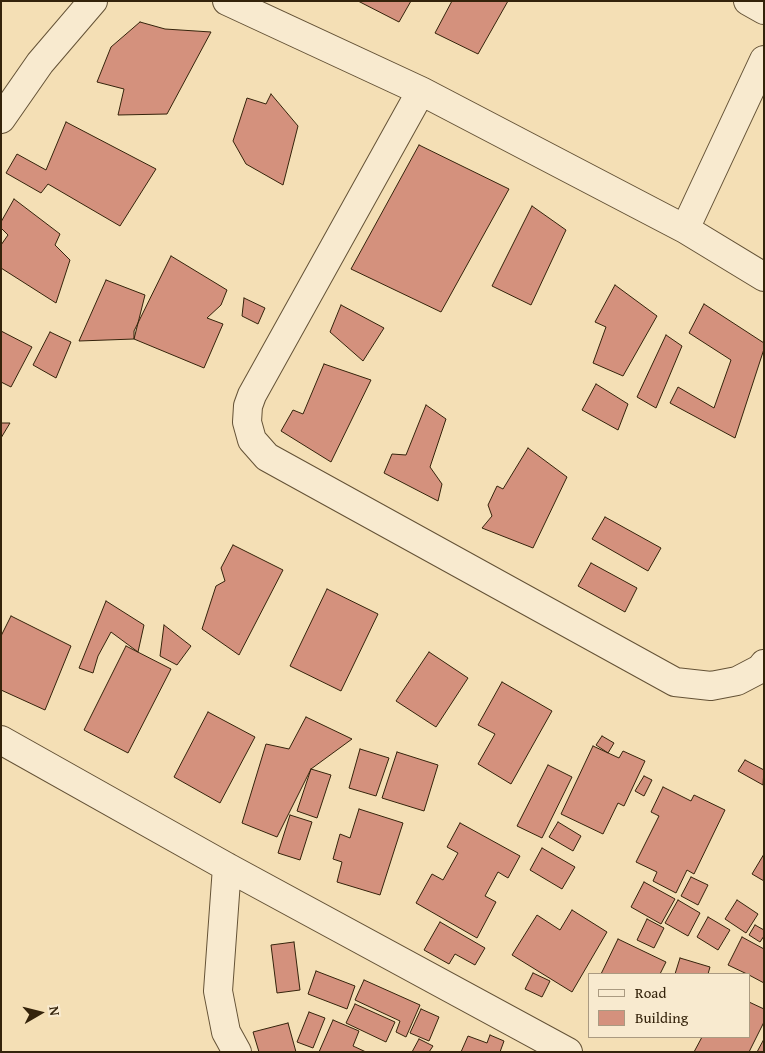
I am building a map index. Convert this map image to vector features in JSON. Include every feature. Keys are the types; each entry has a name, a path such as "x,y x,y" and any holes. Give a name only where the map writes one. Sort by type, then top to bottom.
{"street":[{"path":"1,119 40,63 93,1"},
{"path":"227,1 421,91 685,229 764,277"},
{"path":"748,1 764,10"},
{"path":"685,229 764,60"},
{"path":"421,91 252,395 248,406 247,422 252,440 267,457 675,682 711,686 737,681 760,669 764,664"},
{"path":"1,740 227,867 568,1052"},
{"path":"227,867 218,991 226,1032 237,1052"}],"building":[{"path":"358,1 411,1 399,22"},
{"path":"452,1 508,1 478,54 435,33"},
{"path":"140,22 165,29 211,32 167,114 118,115 124,89 97,82 111,47"},
{"path":"271,94 298,126 283,185 246,164 233,141 247,98 266,104"},
{"path":"66,122 156,169 120,226 48,184 41,193 6,173 17,154 46,170"},
{"path":"419,145 509,189 441,312 351,269"},
{"path":"14,199 60,234 55,245 70,260 56,303 1,268 1,245 8,235 1,228 1,222"},
{"path":"532,206 566,230 531,305 492,286"},
{"path":"171,256 227,290 221,305 207,318 223,324 204,368 134,339 134,331"},
{"path":"106,280 145,295 134,339 79,341"},
{"path":"615,285 657,316 623,376 593,363 606,327 595,322"},
{"path":"244,298 265,308 258,324 242,316"},
{"path":"704,304 764,343 764,349 735,438 670,403 678,387 714,408 731,360 689,333"},
{"path":"341,305 384,328 363,361 330,332"},
{"path":"1,331 32,347 11,387 1,382"},
{"path":"50,332 71,342 56,378 33,365"},
{"path":"666,335 682,346 656,408 637,397"},
{"path":"324,364 371,380 331,462 281,431 293,410 303,414"},
{"path":"596,384 628,404 618,430 582,410"},
{"path":"426,405 446,419 430,467 442,484 438,501 384,473 392,454 406,455"},
{"path":"1,423 10,423 1,438"},
{"path":"528,448 567,477 533,548 482,528 492,516 488,505 497,486 503,489"},
{"path":"605,517 661,548 648,571 592,539"},
{"path":"233,545 283,570 239,655 202,629 216,586 225,581 221,568"},
{"path":"591,563 637,588 625,612 578,586"},
{"path":"327,589 378,614 341,691 290,666"},
{"path":"106,601 144,625 138,652 111,632 98,656 93,673 79,668"},
{"path":"11,616 71,646 45,710 1,690 1,636"},
{"path":"164,625 191,646 177,665 160,656"},
{"path":"126,646 171,669 128,753 84,730"},
{"path":"429,652 468,678 436,727 396,701"},
{"path":"502,682 552,711 511,784 478,764 495,734 478,725"},
{"path":"208,712 255,737 220,803 174,777"},
{"path":"306,717 352,739 311,769 277,837 242,823 266,744 289,749"},
{"path":"602,736 614,743 608,753 596,745"},
{"path":"593,746 619,758 623,751 645,761 624,806 618,803 603,834 561,814"},
{"path":"360,749 389,758 376,796 349,788"},
{"path":"397,752 438,765 424,811 382,798"},
{"path":"745,760 764,770 763,785 738,771"},
{"path":"548,765 572,777 542,838 517,826"},
{"path":"311,769 331,775 317,818 297,811"},
{"path":"644,776 652,780 644,796 635,791"},
{"path":"663,787 691,801 694,795 725,810 694,874 687,870 676,893 653,881 657,872 636,862 659,816 651,812"},
{"path":"359,809 403,823 380,895 337,882 342,862 333,859 340,834 350,838"},
{"path":"290,815 312,822 300,860 278,853"},
{"path":"558,822 581,836 573,851 549,837"},
{"path":"460,823 520,856 508,878 498,872 485,896 496,902 477,938 416,903 432,874 443,880 458,853 447,847"},
{"path":"542,848 575,867 562,889 530,870"},
{"path":"764,854 764,881 752,874"},
{"path":"691,877 708,885 698,905 681,896"},
{"path":"644,882 675,899 661,924 631,907"},
{"path":"678,900 700,913 688,936 665,923"},
{"path":"737,900 758,914 746,933 725,919"},
{"path":"572,910 607,932 572,992 512,955 537,915 560,930"},
{"path":"708,917 730,930 718,950 697,937"},
{"path":"647,919 664,928 654,948 637,940"},
{"path":"440,922 485,948 475,965 455,954 449,964 424,950"},
{"path":"755,925 764,930 764,936 760,942 749,935"},
{"path":"742,937 764,949 764,983 750,976 750,973 745,973 728,965"},
{"path":"618,939 666,962 660,973 601,973"},
{"path":"294,942 300,990 277,993 271,945"},
{"path":"680,958 710,967 708,973 675,973"},
{"path":"316,971 355,986 347,1009 308,994"},
{"path":"533,973 550,981 542,997 525,989"},
{"path":"364,980 420,1005 406,1037 396,1032 400,1021 355,1000"},
{"path":"750,1002 764,1009 764,1022 749,1052 694,1052 701,1038 750,1038"},
{"path":"355,1004 395,1022 386,1042 346,1023"},
{"path":"421,1009 439,1017 429,1041 410,1033"},
{"path":"309,1012 325,1018 313,1048 297,1042"},
{"path":"333,1020 359,1031 353,1046 366,1052 319,1052"},
{"path":"288,1023 296,1052 259,1052 253,1032"},
{"path":"490,1035 504,1041 500,1052 461,1052 468,1036 487,1043"},
{"path":"419,1039 433,1046 429,1052 412,1052"},
{"path":"764,1039 764,1052 757,1052"}]}
